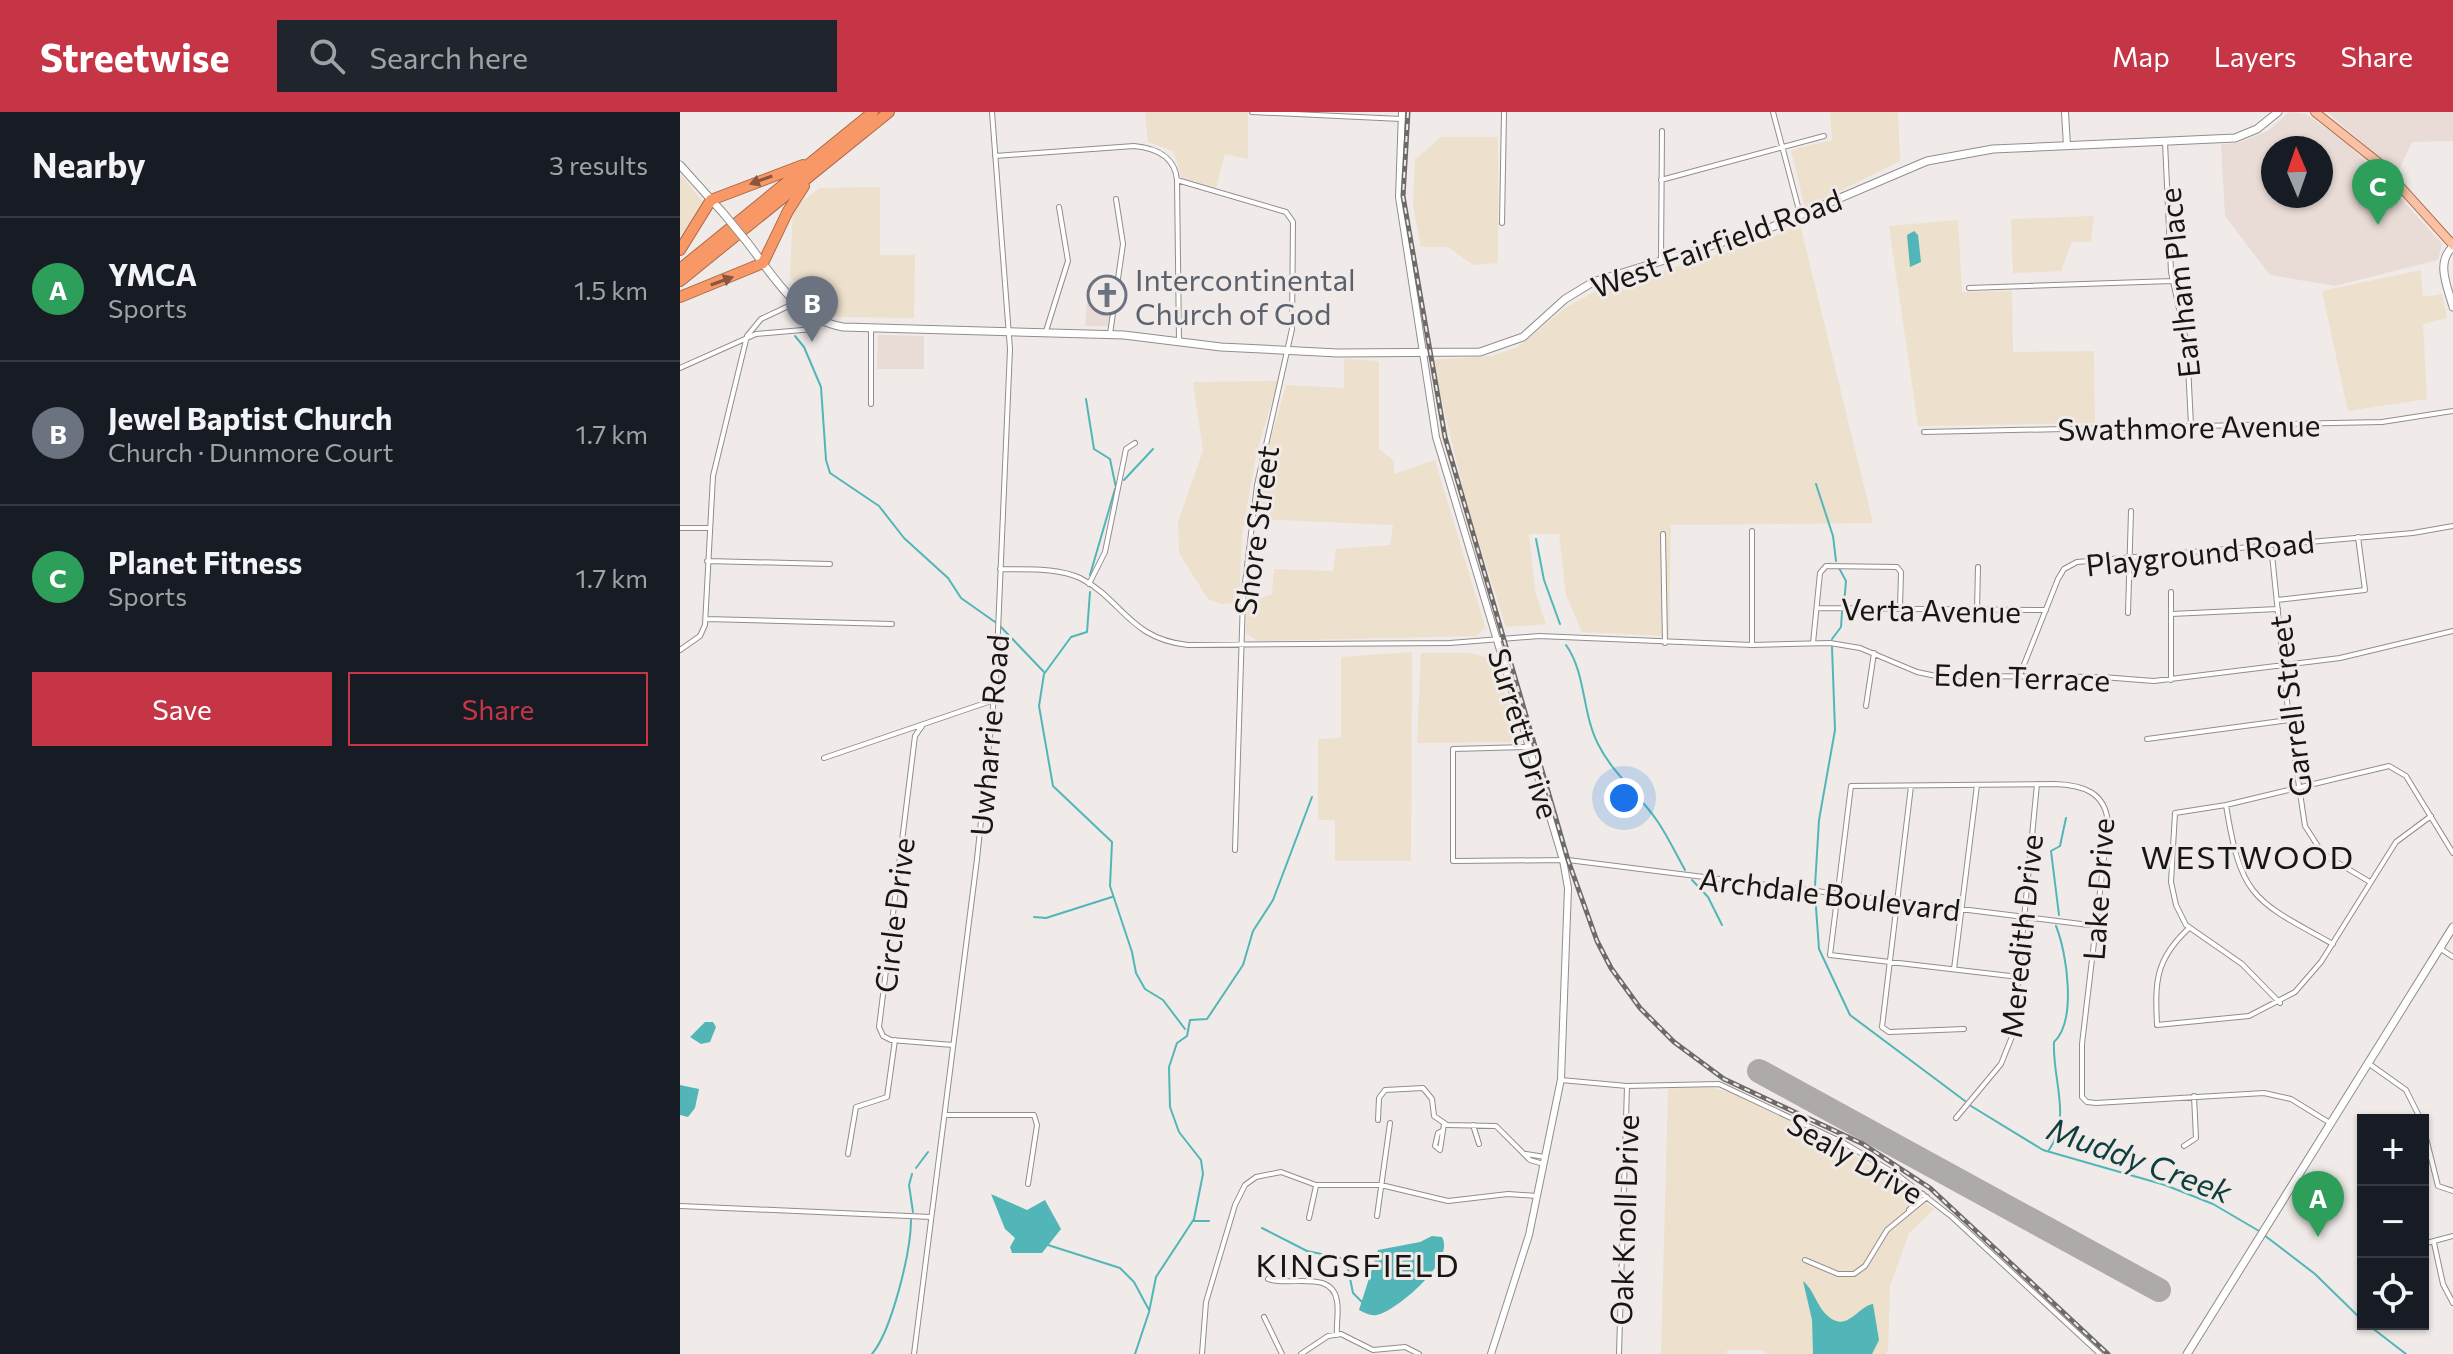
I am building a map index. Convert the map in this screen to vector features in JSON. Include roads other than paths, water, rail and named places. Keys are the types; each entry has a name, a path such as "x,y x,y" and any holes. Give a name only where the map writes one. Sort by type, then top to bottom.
{"highway":[{"path":"680,281 814,167 873,112"},
{"path":"680,269 889,112"},
{"path":"680,250 711,200 814,167"},
{"path":"680,297 763,263 814,167"}],"main road":[{"name":"West Fairfield Road","path":"795,303 823,321 843,327 1110,334 1286,351 1480,352 1509,344 1535,328 1580,289 1661,260 1801,217 1927,161 1973,151 2235,138 2257,129 2278,112"},
{"path":"2316,113 2379,163 2453,246 2447,253 2443,268 2453,307"},
{"path":"680,165 724,214 795,303"},
{"path":"2187,1354 2453,927"}],"street":[{"name":"Uwharrie Road","path":"914,1354 994,700 1009,330 992,112"},
{"path":"1252,112 1402,116"},
{"path":"1502,223 1504,112"},
{"path":"1773,112 1801,217"},
{"path":"2065,112 2067,146"},
{"name":"Surrett Drive","path":"1402,116 1399,197 1436,437 1563,860 1569,916 1561,1079 1529,1235 1491,1354"},
{"path":"1661,260 1662,131"},
{"path":"1661,180 1824,136"},
{"name":"Earlham Place","path":"2165,142 2172,281 2187,345 2191,425"},
{"path":"995,156 1139,146 1171,161 1177,180 1179,342"},
{"name":"Shore Street","path":"1177,180 1290,215 1293,222 1292,329 1254,508 1240,646 1235,850"},
{"path":"1110,334 1123,244 1116,199"},
{"path":"1046,331 1068,261 1059,207"},
{"path":"1969,288 2172,281"},
{"path":"680,650 700,636 706,619 708,528 715,462 747,338 761,319 795,303"},
{"path":"871,328 871,404"},
{"path":"680,368 747,338 814,329"},
{"name":"Swathmore Avenue","path":"1924,432 2382,422 2453,411"},
{"path":"1000,569 1058,572 1089,584 1105,552 1126,449 1135,443"},
{"path":"2128,613 2131,511"},
{"name":"Playground Road","path":"2019,677 2058,579 2068,566 2453,526"},
{"path":"680,528 708,528"},
{"path":"1752,531 1752,645"},
{"path":"1663,534 1665,643"},
{"path":"2277,600 2365,590 2358,537"},
{"name":"Garrell Street","path":"2271,545 2289,720 2305,826 2315,845 2370,882"},
{"path":"707,561 830,564"},
{"path":"1813,643 1821,570 1833,564 1897,567 1901,572 1900,609"},
{"path":"1977,610 1978,567"},
{"name":"Eden Terrace","path":"1089,584 1133,623 1164,641 1188,645 1497,640 1552,636 1665,643 1845,644 1926,674 2171,680 2340,658 2453,631"},
{"path":"2171,592 2171,680"},
{"name":"Verta Avenue","path":"1817,608 2046,610"},
{"path":"2171,614 2278,609"},
{"path":"706,619 892,624"},
{"path":"1866,706 1874,653"},
{"path":"824,758 994,700"},
{"path":"2147,739 2289,720"},
{"name":"Circle Drive","path":"895,1040 883,1036 880,1022 915,736 922,726"},
{"name":"Archdale Boulevard","path":"1529,747 1453,749 1453,861 1563,860 2097,926"},
{"path":"2280,1003 2231,955 2188,929 2172,890 2175,813 2226,805 2373,768 2396,767 2406,776 2453,853"},
{"name":"Lake Drive","path":"1890,962 1830,955 1851,786 2037,784 2084,787 2098,796 2105,807 2108,834 2082,1044 2082,1097 2087,1102 2096,1103 2277,1094 2330,1123"},
{"name":"Meredith Drive","path":"1956,1118 2008,1050 2019,977 2037,784"},
{"path":"1954,969 1977,785"},
{"path":"1911,786 1883,1030 1964,1029"},
{"path":"2226,805 2236,861 2251,891 2265,905 2333,944"},
{"path":"2188,929 2165,955 2158,971 2157,1025 2232,1020 2280,1003 2308,980 2400,837 2431,816"},
{"path":"2441,949 2453,957"},
{"path":"1890,962 2019,977"},
{"path":"848,1154 856,1107 887,1097 895,1040 953,1045"},
{"path":"2368,1063 2406,1090 2418,1114"},
{"name":"Sealy Drive","path":"1561,1079 1627,1086 1719,1084 1844,1143 1925,1195 2100,1354"},
{"name":"Oak Knoll Drive","path":"1619,1354 1627,1086"},
{"path":"1378,1120 1379,1098 1385,1090 1418,1088 1430,1094 1434,1116 1444,1124 1496,1126 1523,1153 1544,1160"},
{"path":"2184,1146 2196,1138 2194,1096"},
{"path":"945,1115 1029,1113 1037,1118 1028,1184"},
{"path":"1377,1216 1390,1123"},
{"path":"1442,1131 1444,1124"},
{"path":"1473,1125 1479,1144"},
{"path":"2429,1150 2438,1186 2453,1191"},
{"path":"1202,1354 1206,1302 1235,1205 1245,1185 1270,1172 1290,1174 1316,1185 1381,1185 1448,1201 1508,1194 1537,1196"},
{"path":"1309,1218 1316,1185"},
{"path":"1805,1260 1838,1274 1854,1274 1865,1266 1887,1230 1925,1195"},
{"path":"680,1206 931,1217"},
{"path":"2429,1243 2453,1236"},
{"path":"2434,1243 2443,1284 2453,1303"},
{"path":"1268,1279 1288,1284 1313,1280 1326,1284 1336,1298 1337,1335"},
{"path":"1264,1317 1282,1354"},
{"path":"1301,1354 1328,1336 1337,1335 1373,1350 1405,1347 1419,1354"}],"water":[{"path":"1914,231 1918,235 1921,262 1910,267 1907,235"},
{"path":"705,1022 713,1022 716,1027 710,1042 701,1044 690,1037"},
{"path":"680,1085 699,1089 695,1108 688,1117 680,1115"},
{"path":"991,1194 1027,1210 1045,1200 1061,1229 1042,1253 1012,1253 1010,1247 1015,1238 1005,1229"},
{"path":"1432,1236 1442,1237 1444,1247 1433,1271 1422,1284 1377,1315 1359,1310 1378,1250 1420,1242"},
{"path":"1803,1281 1825,1313 1836,1321 1847,1320 1873,1304 1879,1340 1872,1354 1813,1354 1812,1320"}],"waterway":[{"path":"795,336 804,347 821,387 826,460 830,473 879,506 904,538 948,578 961,598 995,622"},
{"path":"1086,399 1094,449 1110,459 1116,488"},
{"path":"1124,480 1153,449"},
{"path":"1816,484 1833,536 1836,561"},
{"path":"1090,575 1115,489"},
{"name":"Muddy Creek","path":"1536,539 1544,580 1560,624"},
{"path":"1839,568 1846,581 1844,604"},
{"path":"1090,592 1087,632 1071,637 1044,674 1039,706 1053,786 1112,842 1110,886 1136,973 1145,989 1163,1000 1185,1029"},
{"path":"1832,639 1841,627 1842,612"},
{"path":"1000,626 1044,672"},
{"name":"Muddy Creek","path":"1566,645 1581,680 1598,744 1611,765 1658,822 1685,870"},
{"path":"1815,886 1819,820 1835,730 1832,647"},
{"path":"1135,1354 1149,1312 1156,1277 1194,1219 1203,1174 1201,1160 1179,1132 1170,1107 1169,1067 1177,1043 1187,1036 1190,1020 1207,1019 1243,965 1253,931 1273,900 1312,797"},
{"path":"2059,915 2051,851 2060,846 2066,818"},
{"name":"Muddy Creek","path":"1692,880 1708,897 1722,925"},
{"name":"Muddy Creek","path":"1815,894 1819,949 1850,1015 1965,1101"},
{"path":"1034,917 1046,918 1112,897"},
{"path":"2049,1150 2056,1137 2060,1111 2054,1042 2066,1019 2068,1003 2064,953 2056,926"},
{"name":"Muddy Creek","path":"1971,1106 2043,1150 2165,1185 2213,1204 2259,1231"},
{"path":"916,1168 928,1152"},
{"path":"912,1174 909,1185 913,1212"},
{"path":"872,1354 887,1327 899,1290 911,1220"},
{"path":"1194,1221 1209,1221"},
{"path":"1262,1228 1307,1251 1346,1259 1353,1293 1363,1303"},
{"name":"Muddy Creek","path":"2264,1235 2315,1274 2357,1315"},
{"path":"1048,1245 1120,1268 1134,1282 1149,1310"},
{"name":"Muddy Creek","path":"2375,1330 2406,1354"}],"railway":[{"path":"1408,112 1403,196 1445,437 1568,860 1597,941 1611,968 1640,1008 1674,1042 1724,1079 1863,1144 1930,1188 2108,1354"}],"place":[{"name":"Planet Fitness","path":"2378,225"},
{"name":"Intercontinental Church of God","path":"1107,295"},
{"name":"Jewel Baptist Church","path":"812,342"},
{"name":"YMCA","path":"2318,1237"}],"district":[{"name":"WESTWOOD","path":"2248,856"},
{"name":"KINGSFIELD","path":"1358,1264"}]}
